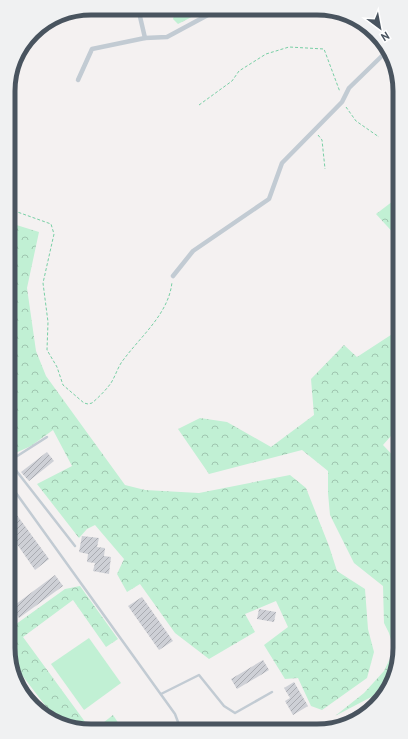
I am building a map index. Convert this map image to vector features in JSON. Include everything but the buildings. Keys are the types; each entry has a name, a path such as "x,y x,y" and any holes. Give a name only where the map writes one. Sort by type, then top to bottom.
{"street":[{"path":"140,15 145,38"},
{"path":"78,80 92,50 145,38 167,37 208,15"},
{"path":"173,276 193,251 269,199 282,163 315,131 342,100 349,88 383,54"}],"lane":[{"path":"15,457 47,436"},
{"path":"15,469 75,546"},
{"path":"15,492 161,694 175,714 178,724"},
{"path":"161,694 199,675 224,706 235,713 272,692"}],"path":[{"path":"199,105 232,81 239,72 266,54 289,48 324,49 342,100 356,121 379,138"},
{"path":"315,131 322,140 325,169"},
{"path":"15,210 51,224 54,234 43,283 48,322 47,350 57,366 63,385 84,403 92,403 100,396 111,383 124,358 138,344 160,314 171,294 173,276"}],"green space":[{"path":"174,15 195,15 178,24 173,19"},
{"path":"393,201 393,233 376,214"},
{"path":"15,225 39,232 27,288 36,351 46,376 125,485 145,490 199,493 290,475 306,488 329,546 337,571 365,589 368,629 374,652 367,678 322,710 311,706 298,678 285,679 264,645 288,627 276,601 245,614 255,632 209,659 175,633 140,584 127,592 117,574 124,559 95,525 87,529 79,538 37,484 72,466 53,430 31,446 15,453"},
{"path":"393,334 393,434 383,445 393,456 393,647 384,623 383,586 354,563 330,515 328,471 302,450 209,474 178,429 200,418 227,422 271,447 314,415 311,379 344,345 357,357"},
{"path":"80,586 118,639 106,647 73,600 23,637 86,724 66,720 50,711 19,671 16,658 15,625 65,589"},
{"path":"89,638 121,683 84,710 51,664"},
{"path":"393,652 387,677 378,693 335,716 364,693 384,671"},
{"path":"113,715 119,724 102,724"}]}
